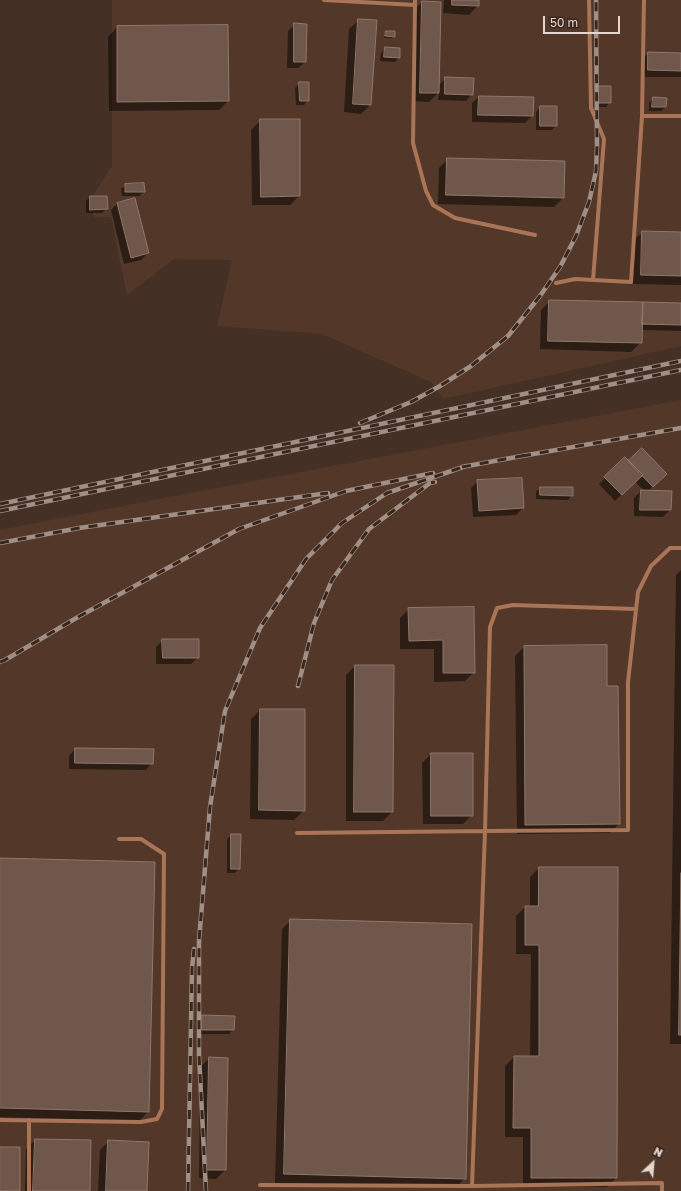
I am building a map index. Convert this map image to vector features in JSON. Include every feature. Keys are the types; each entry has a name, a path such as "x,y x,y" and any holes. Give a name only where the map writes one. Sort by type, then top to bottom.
{"lane":[{"path":"324,0 415,2 413,142 426,191 433,205 455,218 536,235"},
{"path":"589,0 591,108 604,138 593,280"},
{"path":"556,282 575,279 631,282 642,116 644,0"},
{"path":"642,116 681,116"},
{"path":"297,833 628,830 628,682 638,592 651,566 670,548 681,548"},
{"path":"472,1186 485,831 490,627 497,608 513,605 636,609"},
{"path":"0,1120 141,1122 157,1119 162,1110 164,854 141,839 118,839"},
{"path":"29,1120 29,1191"},
{"path":"260,1185 472,1186 662,1183 662,1191"}],"shaded area":[{"path":"112,0 681,0 681,346 443,399 431,382 322,334 217,326 232,260 174,259 127,295 111,217 94,217 91,198 112,166"},
{"path":"681,400 681,1191 0,1191 0,530"}],"building":[{"path":"452,0 479,0 479,6 452,5"},
{"path":"422,1 441,2 439,93 420,93"},
{"path":"358,19 377,20 371,105 353,104"},
{"path":"294,23 307,24 306,62 294,62"},
{"path":"228,25 229,101 117,102 117,26"},
{"path":"386,31 395,31 395,37 385,36"},
{"path":"385,47 400,48 400,58 384,57"},
{"path":"648,52 681,53 681,71 648,70"},
{"path":"445,77 474,78 473,95 445,94"},
{"path":"299,82 309,82 309,101 300,101"},
{"path":"598,86 611,86 611,103 598,103"},
{"path":"479,96 534,97 533,116 478,115"},
{"path":"653,97 667,98 666,107 652,107"},
{"path":"540,106 557,106 557,126 540,126"},
{"path":"260,119 300,119 300,196 261,197"},
{"path":"447,158 565,161 564,198 446,195"},
{"path":"144,183 145,192 125,192 125,184"},
{"path":"90,196 107,196 108,209 90,210"},
{"path":"135,198 149,253 131,258 117,203"},
{"path":"642,231 681,232 681,276 641,275"},
{"path":"549,300 643,302 642,343 548,341"},
{"path":"643,302 681,303 681,325 642,324"},
{"path":"642,448 667,474 653,487 628,461"},
{"path":"625,457 643,475 622,495 604,477"},
{"path":"522,478 524,508 479,511 477,480"},
{"path":"540,487 573,487 573,496 540,495"},
{"path":"641,490 672,491 671,510 640,510"},
{"path":"474,607 475,673 443,673 443,640 409,641 408,608"},
{"path":"162,639 199,639 199,658 163,658"},
{"path":"607,645 607,686 618,686 620,824 525,825 524,646"},
{"path":"355,665 394,665 393,812 354,812"},
{"path":"260,709 305,709 305,811 259,810"},
{"path":"75,748 154,749 153,764 75,763"},
{"path":"431,753 473,753 473,816 431,816"},
{"path":"231,834 241,834 240,869 231,869"},
{"path":"0,858 155,862 149,1112 0,1108"},
{"path":"539,867 618,867 617,1178 531,1178 531,1128 513,1128 514,1056 539,1056 539,945 525,945 525,906 538,906"},
{"path":"681,873 681,1035 679,1035"},
{"path":"290,919 472,924 466,1179 284,1174"},
{"path":"202,1015 235,1016 234,1030 202,1030"},
{"path":"209,1057 228,1058 226,1170 207,1170"},
{"path":"35,1139 91,1140 90,1191 33,1191"},
{"path":"108,1140 149,1142 147,1191 106,1191"},
{"path":"0,1147 20,1147 20,1191 0,1191"}],"railway":[{"path":"360,423 411,402 440,386 471,366 508,336 540,296 560,267 576,236 589,202 596,171 596,0"},
{"path":"0,504 681,361"},
{"path":"0,511 681,370"},
{"path":"522,456 681,428"},
{"path":"462,467 527,455"},
{"path":"206,1191 199,1055 199,941 210,807 225,711 260,628 306,559 342,523 387,493 466,466"},
{"path":"0,662 78,617 239,529 346,491 433,473"},
{"path":"298,686 314,623 332,580 369,529 430,483 435,482"},
{"path":"0,543 79,528 328,493"},
{"path":"188,1191 192,968 194,949"}]}
